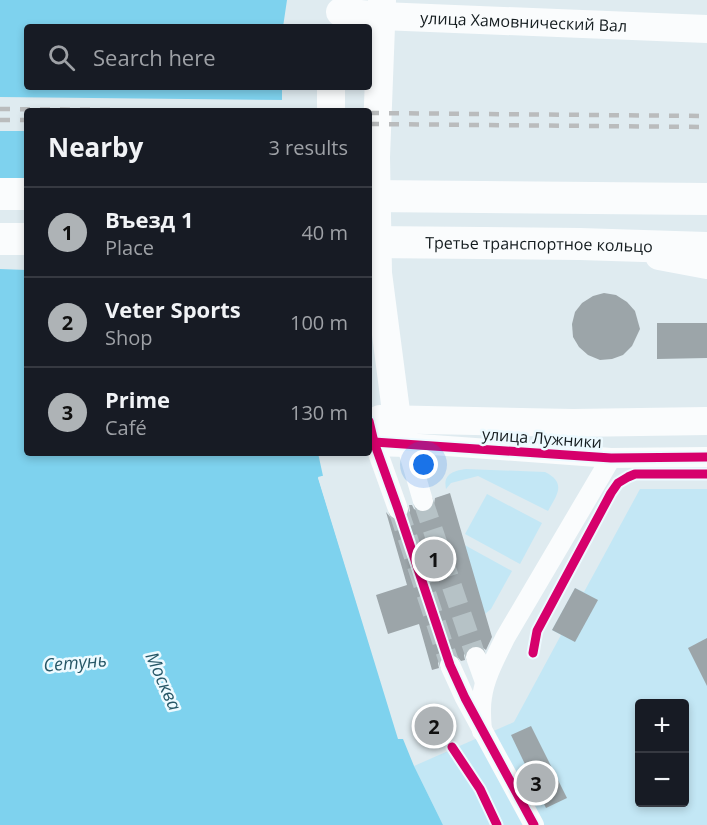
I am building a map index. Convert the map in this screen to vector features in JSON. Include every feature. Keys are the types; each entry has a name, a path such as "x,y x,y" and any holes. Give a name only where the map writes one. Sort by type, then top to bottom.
{"main road":[{"name":"улица Хамовнический Вал","path":"340,13 381,8 707,29"},
{"path":"381,8 376,157 383,429 469,421 573,423 707,421"},
{"path":"331,90 331,108"},
{"path":"0,194 24,194"},
{"path":"372,196 707,199"},
{"path":"0,239 24,239"},
{"name":"Третье транспортное кольцо","path":"372,242 596,244 707,248"},
{"path":"596,244 707,266"}],"street":[{"name":"улица Лужники","path":"469,421 549,453"},
{"name":"улица Лужники","path":"383,429 549,453 610,458 707,458"},
{"path":"383,429 423,501"},
{"path":"383,429 398,509"},
{"path":"482,731 482,696 485,682 505,638 610,458"},
{"path":"476,657 485,682"},
{"path":"450,665 482,731 534,825"}],"shaded area":[{"path":"466,469 545,472 556,480 557,495 548,511 478,476 451,483 446,489 446,480 450,474"},
{"path":"640,489 707,489 707,825 443,825 414,766 514,722 561,635 552,630 575,588 584,592"},
{"path":"487,494 542,523 520,564 465,534"},
{"path":"461,543 512,571 491,609 485,614"}],"water":[{"path":"0,0 287,0 283,24 24,24 24,90 282,90 282,108 24,108 24,456 319,456 323,476 318,478 398,739 403,739 443,825 0,825"}],"pier":[{"path":"0,97 285,100 285,108 24,108 24,131 0,131"},
{"path":"0,181 24,181 24,270 0,269"},
{"path":"326,475 326,478 321,479 401,736 405,737 403,739 399,739 318,477"}],"building":[{"path":"604,293 616,295 627,302 635,311 640,329 632,346 623,355 600,360 588,355 579,347 573,337 572,324 575,312 582,303 593,296"},
{"path":"657,323 707,323 707,358 657,359"},
{"path":"450,493 492,637 486,650 479,645 471,646 464,655 465,660 461,661 456,655 446,654 438,663 439,668 432,670 419,624 388,634 376,595 407,585 386,512 396,521 401,520 410,511 409,505 420,512 427,512 432,509 435,498"},
{"path":"575,588 598,600 575,642 552,630"},
{"path":"707,638 707,686 688,648"},
{"path":"531,726 567,798 546,808 511,735"}],"tunnel":[{"path":"423,501 476,657"},
{"path":"398,509 450,665"}],"railway":[{"path":"0,109 24,109"},
{"path":"372,113 707,116"},
{"path":"0,120 24,120"},
{"path":"372,124 707,127"}],"cycle path":[{"path":"372,434 450,665 465,698 534,825"},
{"path":"374,442 611,458 707,457"},
{"path":"533,653 537,631 618,483 635,474 707,474"},
{"path":"452,747 480,789 497,825"}],"place":[{"name":"Въезд 1","path":"434,559"},
{"name":"Veter Sports","path":"434,726"},
{"name":"Prime","path":"536,783"}],"water label":[{"name":"Сетунь","path":"75,662"},
{"name":"Москва","path":"164,681"}]}
